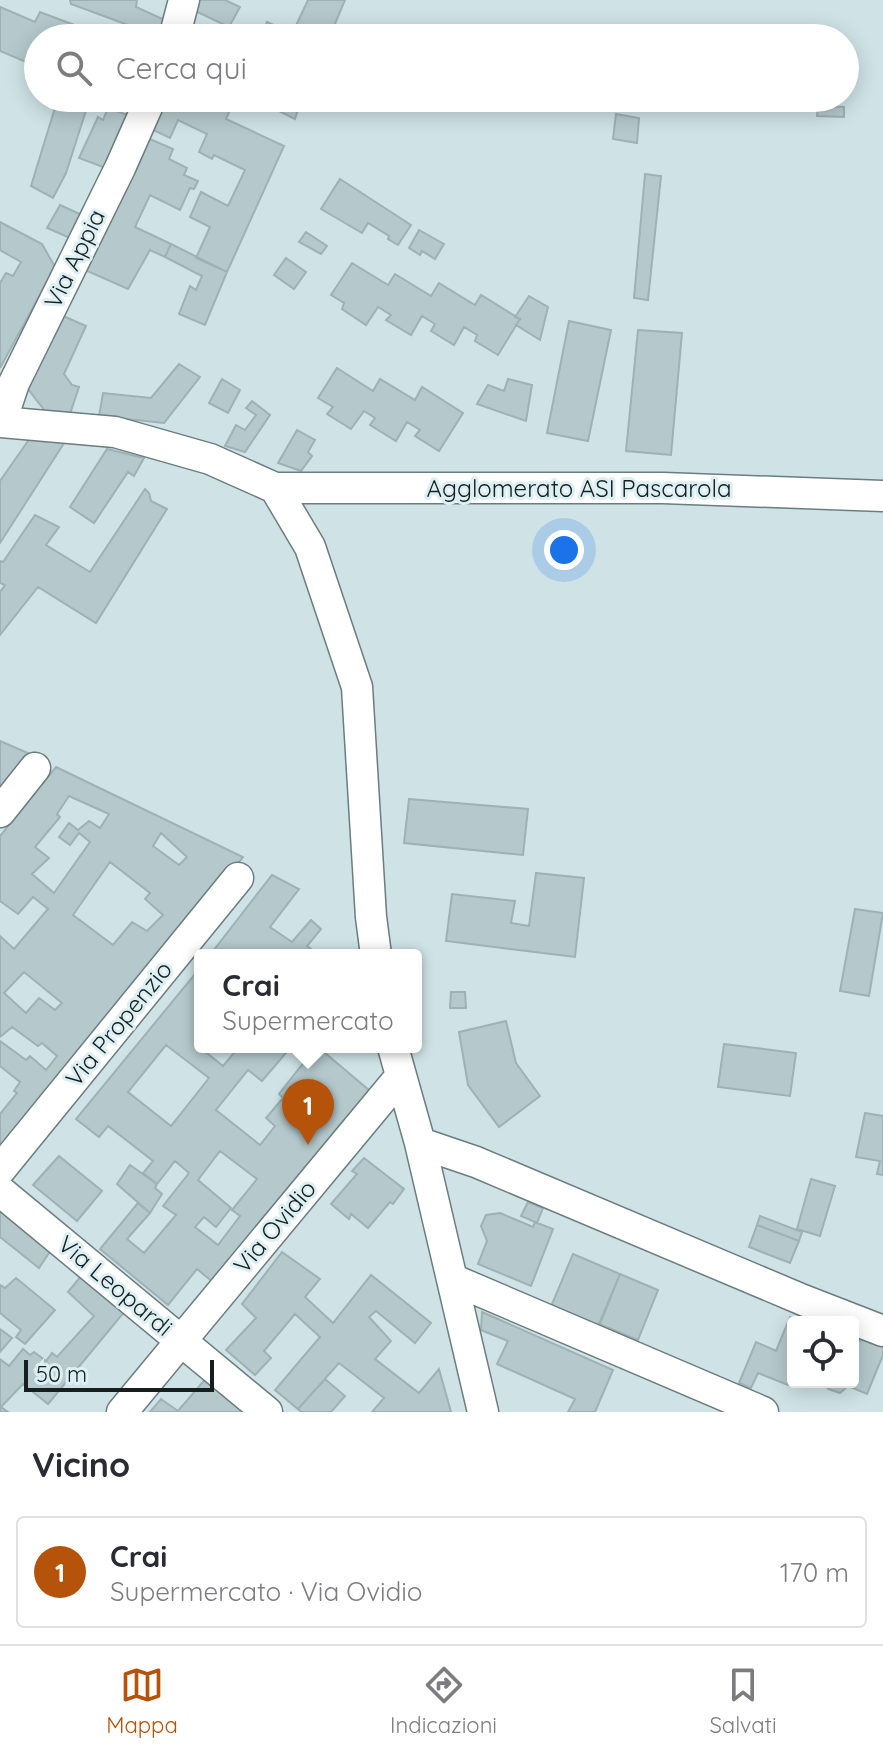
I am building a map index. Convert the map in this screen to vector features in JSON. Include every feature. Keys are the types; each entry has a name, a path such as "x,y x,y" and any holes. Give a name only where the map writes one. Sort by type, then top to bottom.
{"street":[{"path":"178,24 184,0"},
{"name":"Via Appia","path":"1,422 14,383 145,112"},
{"path":"1,422 115,432 210,459 275,488 310,547 357,687 375,949"},
{"name":"Agglomerato ASI Pascarola","path":"275,488 663,488 883,496"},
{"path":"0,812 35,768"},
{"name":"Via Propenzio","path":"0,1170 238,878"},
{"path":"394,1053 454,1280 483,1412"},
{"name":"Via Ovidio","path":"122,1412 400,1077"},
{"path":"420,1143 476,1162 883,1331"},
{"name":"Via Leopardi","path":"0,1191 267,1412"},
{"path":"454,1280 763,1412"}],"building":[{"path":"70,0 137,0 136,7 167,21 166,24 125,24 71,4"},
{"path":"194,0 225,0 240,7 231,24 223,24 193,10"},
{"path":"308,0 345,0 335,24 297,24"},
{"path":"0,7 35,22 40,12 72,24 24,24 24,61 0,51"},
{"path":"54,112 86,112 66,173 53,198 31,186"},
{"path":"106,112 133,117 111,170 79,158 98,117 103,120"},
{"path":"154,112 229,112 226,119 284,146 227,272 196,258 210,227 190,217 201,192 228,206 245,170 214,155 212,159 199,152 207,134 178,120 170,138 147,127"},
{"path":"281,112 297,112 295,119"},
{"path":"817,112 844,112 844,117 817,116"},
{"path":"616,114 639,118 637,143 613,139"},
{"path":"143,136 173,149 169,159 187,168 184,175 198,181 194,189 190,188 180,210 150,195 135,227 171,244 165,257 150,250 128,289 85,270"},
{"path":"645,174 661,176 648,300 634,298"},
{"path":"340,179 411,225 398,245 368,223 362,233 321,209"},
{"path":"60,205 82,215 70,238 47,228"},
{"path":"0,222 42,244 55,267 0,368 0,283 6,273 13,276 21,262 0,250"},
{"path":"419,230 444,244 435,259 409,248"},
{"path":"306,232 327,246 321,254 299,242"},
{"path":"171,244 227,272 205,325 179,314 190,286 196,290 202,276 165,257"},
{"path":"286,258 306,272 294,289 274,275"},
{"path":"352,263 388,285 395,274 431,296 439,283 475,305 481,295 520,319 498,355 475,341 477,335 464,327 454,345 431,331 435,324 422,316 411,335 386,320 391,315 378,307 366,325 342,309 344,303 331,295"},
{"path":"529,296 548,307 540,340 516,325 520,319 515,317"},
{"path":"61,315 86,326 64,374 72,385 79,387 70,414 45,411 28,389"},
{"path":"569,321 611,330 588,441 547,433"},
{"path":"638,330 682,333 671,455 626,451"},
{"path":"179,364 200,377 164,423 99,416 103,393 151,398"},
{"path":"337,368 373,391 380,379 415,400 422,387 463,413 439,451 415,436 420,430 407,422 396,441 370,425 375,418 364,411 351,429 327,414 333,407 318,398"},
{"path":"222,379 240,390 228,413 209,403"},
{"path":"508,379 532,385 526,421 477,404 488,385 504,391"},
{"path":"252,401 270,415 245,452 225,446 236,425 245,430 256,415 246,408"},
{"path":"297,430 315,440 308,452 312,456 301,471 278,463"},
{"path":"35,431 68,437 0,543 0,481"},
{"path":"107,449 144,458 134,476 128,472 94,523 70,507"},
{"path":"145,489 151,501 167,509 96,623 38,587 0,635 0,592 5,585 0,583 0,561 3,562 35,515 59,527 46,545 90,572"},
{"path":"0,741 37,757 0,802"},
{"path":"56,767 243,857 0,1160 0,1114 17,1093 14,1091 20,1082 0,1066 0,1041 26,1060 30,1056 46,1070 57,1056 42,1043 38,1046 12,1027 0,1037 0,936 14,949 48,909 33,897 18,914 0,901 0,836","holes":["69,796 109,814 100,828 89,821 78,830 69,823 59,837 70,845 79,833 90,842 54,893 32,874 49,858 35,847 60,817 57,814","161,833 187,857 179,865 153,846","110,862 150,893 145,899 163,915 147,931 132,922 113,945 73,915","24,972 62,1003 55,1010 39,998 26,1013 4,993"]},
{"path":"409,799 528,809 523,855 404,843"},
{"path":"536,873 584,878 575,957 446,941 452,894 515,901 511,923 529,926"},
{"path":"272,875 299,889 270,927 292,942 311,920 321,929 307,946 311,949 215,949"},
{"path":"855,909 883,913 869,996 840,991"},
{"path":"194,975 194,1053 207,1053 223,1066 234,1053 286,1053 262,1081 248,1070 216,1110 260,1145 275,1126 266,1118 283,1098 279,1094 308,1057 303,1053 325,1053 370,1091 214,1283 197,1269 168,1305 100,1249 138,1203 150,1213 127,1239 144,1253 176,1215 163,1206 189,1173 175,1161 157,1184 143,1173 153,1161 108,1126 99,1137 76,1119","holes":["166,1045 209,1078 171,1126 128,1092","220,1151 257,1179 232,1210 240,1216 218,1245 195,1227 204,1217 216,1227 231,1208 198,1180"]},
{"path":"451,992 465,992 466,1008 450,1008"},
{"path":"506,1021 516,1063 540,1096 499,1127 468,1085 459,1032"},
{"path":"724,1044 796,1053 790,1096 718,1087"},
{"path":"865,1113 883,1116 883,1175 877,1174 880,1161 856,1157"},
{"path":"59,1156 102,1191 77,1221 33,1185"},
{"path":"364,1158 404,1189 368,1228 351,1214 349,1219 331,1204 357,1174 352,1171"},
{"path":"130,1165 157,1184 155,1188 162,1194 150,1213 117,1184"},
{"path":"811,1179 835,1186 820,1236 797,1229"},
{"path":"528,1202 543,1208 537,1223 521,1216"},
{"path":"2,1211 51,1250 39,1268 0,1237"},
{"path":"500,1213 533,1227 535,1222 553,1229 531,1286 478,1264 487,1241 481,1226 486,1215"},
{"path":"760,1216 802,1232 799,1241 757,1225"},
{"path":"757,1225 799,1241 790,1263 749,1247"},
{"path":"282,1252 320,1279 305,1297 333,1323 371,1275 431,1323 415,1343 376,1311 369,1317 391,1341 375,1359 419,1393 439,1369 451,1412 372,1412 384,1398 339,1363 298,1409 275,1390 320,1337 295,1314 264,1351 271,1358 255,1375 226,1350 256,1318 242,1304"},
{"path":"573,1254 620,1274 598,1329 550,1309"},
{"path":"620,1274 658,1290 638,1340 599,1324"},
{"path":"82,1275 126,1310 48,1404 23,1384 1,1407 8,1412 0,1412 0,1359 9,1366 23,1349 30,1355 34,1352 46,1361 52,1353 57,1357 94,1316 68,1292"},
{"path":"16,1278 55,1310 25,1344 16,1337 21,1330 0,1313 0,1285 5,1288"},
{"path":"482,1312 613,1370 595,1412 568,1412 575,1399 497,1364 508,1341 481,1330"},
{"path":"787,1324 787,1385 758,1373 751,1388 739,1383 756,1342 776,1351"},
{"path":"0,1329 12,1338 0,1352"},
{"path":"862,1337 883,1347 883,1355 867,1394 853,1388 859,1388"},
{"path":"208,1376 250,1412 150,1412 161,1399 178,1411"},
{"path":"325,1379 345,1396 331,1412 301,1412 298,1409"},
{"path":"827,1388 846,1388 840,1393"}],"place":[{"name":"Crai","path":"308,1145"}]}
